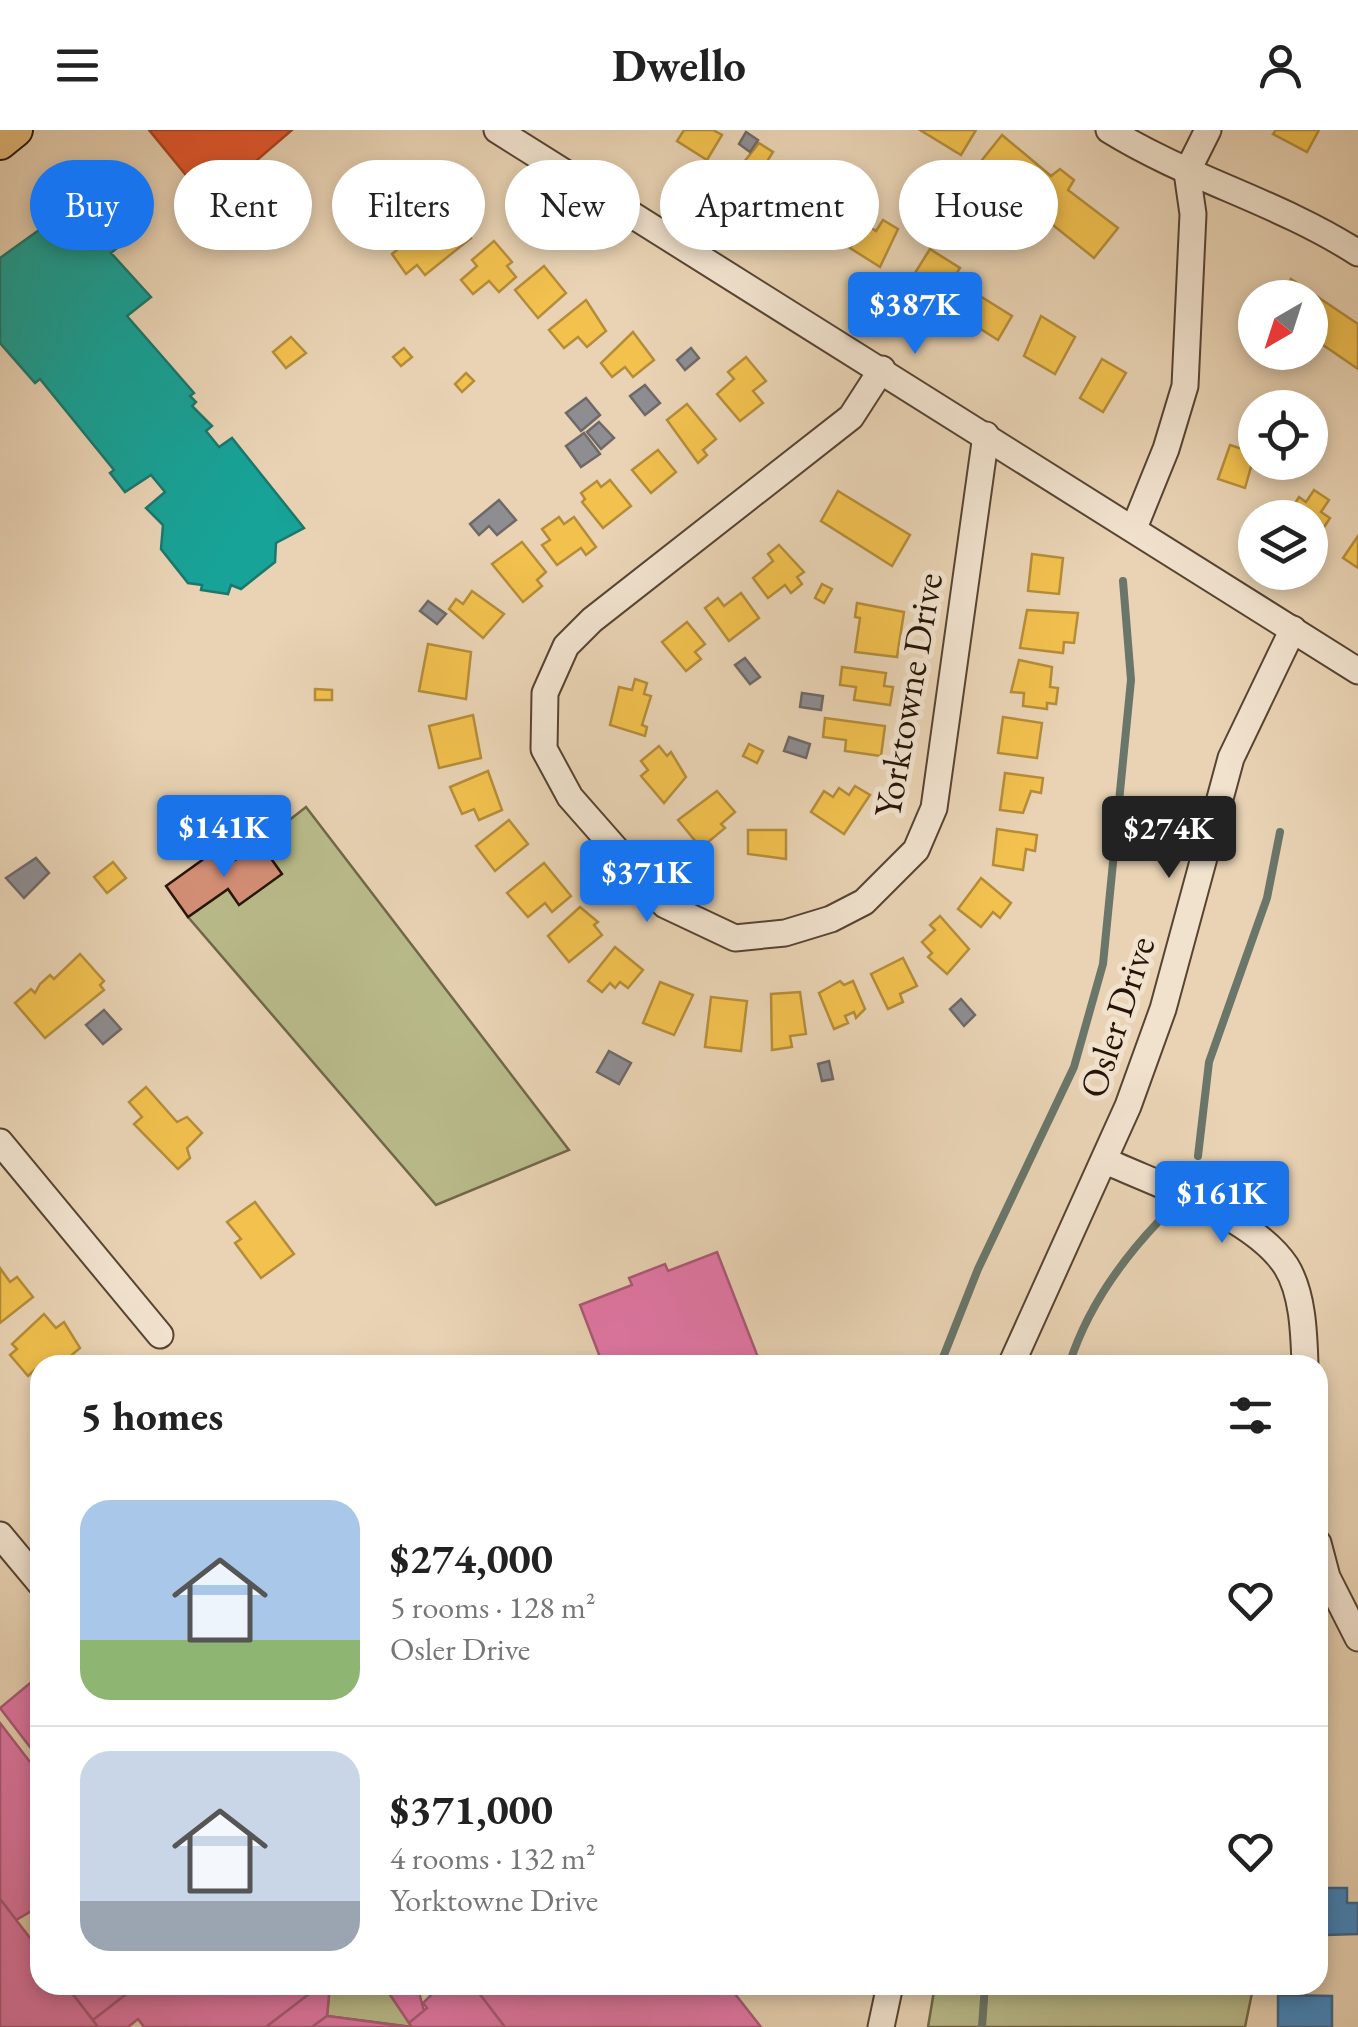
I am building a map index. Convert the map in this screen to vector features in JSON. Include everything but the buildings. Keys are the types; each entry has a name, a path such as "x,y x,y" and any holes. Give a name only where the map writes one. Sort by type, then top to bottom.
{"main road":[{"path":"0,143 16,130"}],"street":[{"path":"497,130 882,368 1358,671"},
{"path":"1109,130 1162,163 1266,203 1358,253"},
{"path":"1134,528 1166,449 1185,386 1193,214 1187,172 1208,130"},
{"name":"Yorktowne Drive","path":"882,368 851,416 592,620 554,664 541,726 552,771 665,905 735,938 785,934 864,902 916,850 934,808 986,435"},
{"name":"Osler Drive","path":"1016,1355 1106,1161 1163,1010 1231,758 1293,629"},
{"path":"0,1142 160,1335"},
{"path":"1106,1161 1243,1226 1271,1249 1287,1268 1296,1292 1304,1355"},
{"path":"0,1535 30,1571"},
{"path":"1328,1579 1358,1638"},
{"path":"882,2027 888,1995"}],"green space":[{"path":"306,807 569,1150 436,1205 188,917 228,889 239,904 281,873 260,843"},
{"path":"329,1995 390,1995 412,2027 327,2016"},
{"path":"933,1995 1252,1995 1245,2027 928,2027"}],"waterway":[{"path":"944,1355 978,1269 1074,1067 1103,964 1131,680 1123,581"},
{"path":"1198,1156 1209,1062 1267,898 1280,832"},
{"path":"1072,1355 1106,1288 1159,1221"},
{"path":"982,2027 984,1995"}]}
